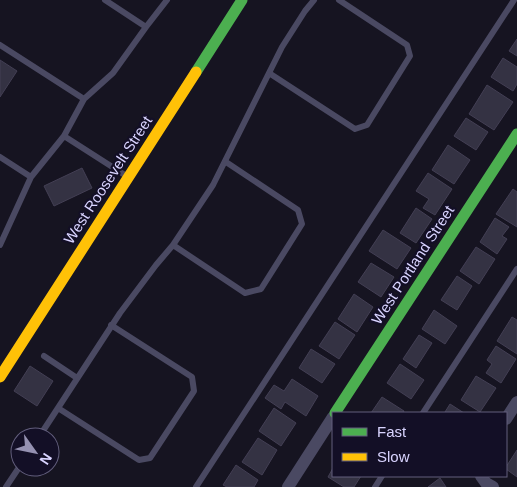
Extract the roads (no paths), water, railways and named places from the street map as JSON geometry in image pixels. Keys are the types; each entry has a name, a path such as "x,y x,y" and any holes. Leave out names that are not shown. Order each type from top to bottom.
{"street":[{"name":"West Roosevelt Street","path":"0,377 242,0"},
{"name":"West Portland Street","path":"337,412 517,134"},
{"path":"507,417 517,402"},
{"path":"288,487 332,419"},
{"path":"482,477 486,483 494,487"}],"lane":[{"path":"105,0 146,27"},
{"path":"0,245 32,177 64,136 84,99 113,73 167,0"},
{"path":"46,427 111,325 173,245 214,185 282,47 314,0"},
{"path":"269,73 355,129 367,125 410,56 407,45 339,0"},
{"path":"196,487 514,0"},
{"path":"0,45 84,99"},
{"path":"64,136 128,178"},
{"path":"0,157 32,177"},
{"path":"173,245 245,293 261,289 302,224 298,210 226,162"},
{"path":"424,412 517,269"},
{"path":"58,408 140,460 150,458 194,391 192,376 111,325"},
{"path":"44,356 77,378"}]}
